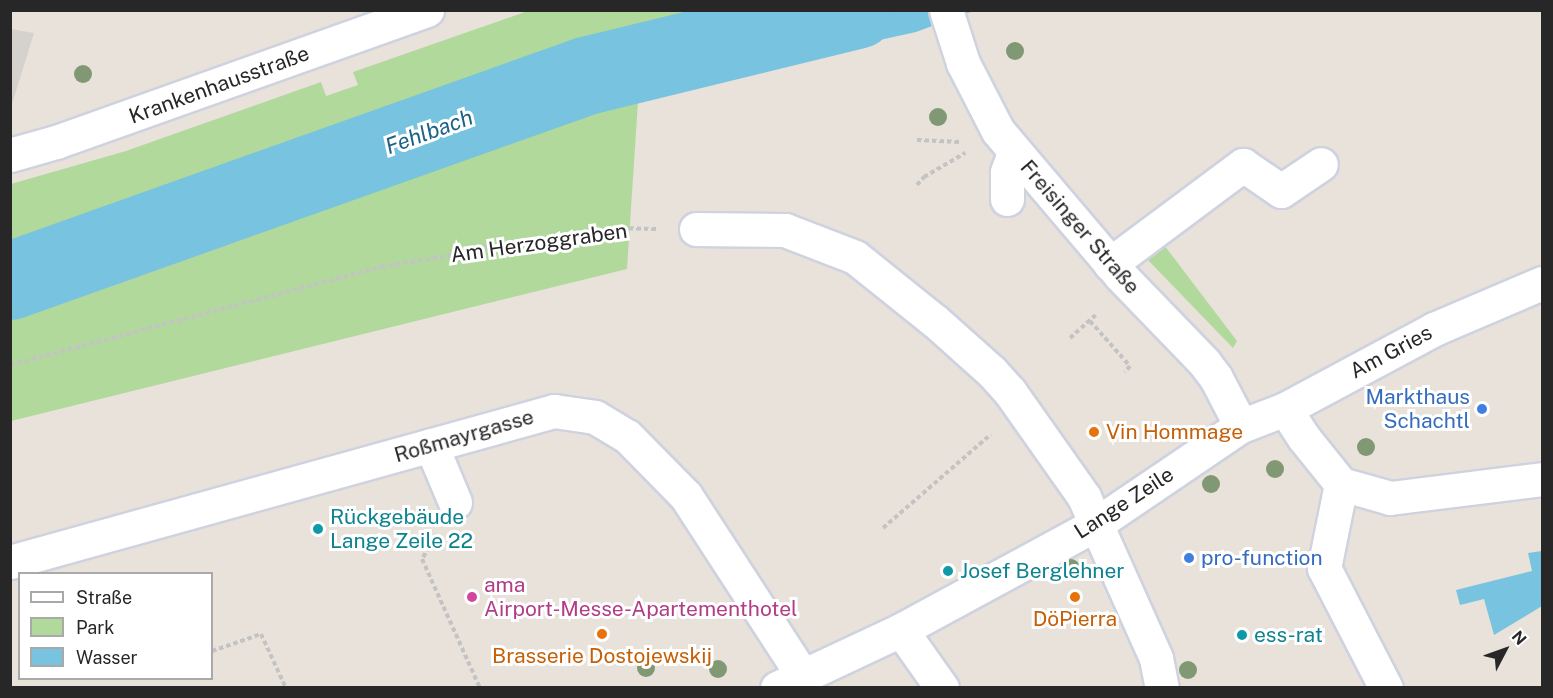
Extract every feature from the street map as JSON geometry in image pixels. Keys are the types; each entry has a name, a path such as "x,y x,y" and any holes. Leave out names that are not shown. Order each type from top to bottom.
{"street":[{"name":"Krankenhausstraße","path":"14,151 56,142 427,10"},
{"name":"Freisinger Straße","path":"946,10 963,63 998,142 1204,362 1216,378 1241,426"},
{"path":"998,142 1007,172 1007,199"},
{"path":"1110,264 1243,165 1281,191 1321,164"},
{"path":"696,229 785,230 855,256 936,321 992,372 1022,408 1084,496 1156,658 1162,687"},
{"name":"Am Gries","path":"1241,426 1285,409 1434,329 1542,283"},
{"path":"1285,409 1304,438 1341,484 1390,498 1542,479"},
{"name":"Roßmayrgasse","path":"10,562 554,411 595,417 627,436 686,496 790,682"},
{"name":"Lange Zeile","path":"790,682 901,630 1096,525 1241,426"},
{"path":"431,445 455,502"},
{"path":"1341,484 1324,568 1386,687"},
{"path":"901,630 942,687"}],"path":[{"path":"917,140 998,142"},
{"path":"917,185 924,177 998,142"},
{"name":"Am Herzoggraben","path":"10,365 381,267 614,228 696,229"},
{"path":"1070,338 1097,314"},
{"path":"1090,321 1130,366 1125,372"},
{"path":"883,528 1022,408"},
{"path":"455,502 422,560 480,687"},
{"path":"213,651 261,634 286,687"}],"green space":[{"path":"528,11 751,11 642,41 627,269 11,421 11,184 126,151 321,82 326,96 358,85 353,72"},
{"path":"1164,245 1237,341 1233,348 1147,259"}],"shaded area":[{"path":"10,29 34,33 11,107"}],"water":[{"path":"775,11 973,11 916,32 875,41 647,78 645,45"},
{"path":"1542,551 1542,606 1494,635 1484,599 1460,605 1456,590 1532,571 1528,553"}],"waterway":[{"name":"Fehlbach","path":"10,281 586,76 857,10"}],"place":[{"name":"Markthaus Schachtl","path":"1482,409"},
{"name":"Vin Hommage","path":"1094,432"},
{"name":"Rückgebäude Lange Zeile 22","path":"318,529"},
{"name":"pro-function","path":"1189,558"},
{"name":"Josef Berglehner","path":"948,571"},
{"name":"ama Airport-Messe-Apartementhotel","path":"472,597"},
{"name":"DöPierra","path":"1075,597"},
{"name":"Brasserie Dostojewskij","path":"602,634"},
{"name":"ess-rat","path":"1242,635"}]}
